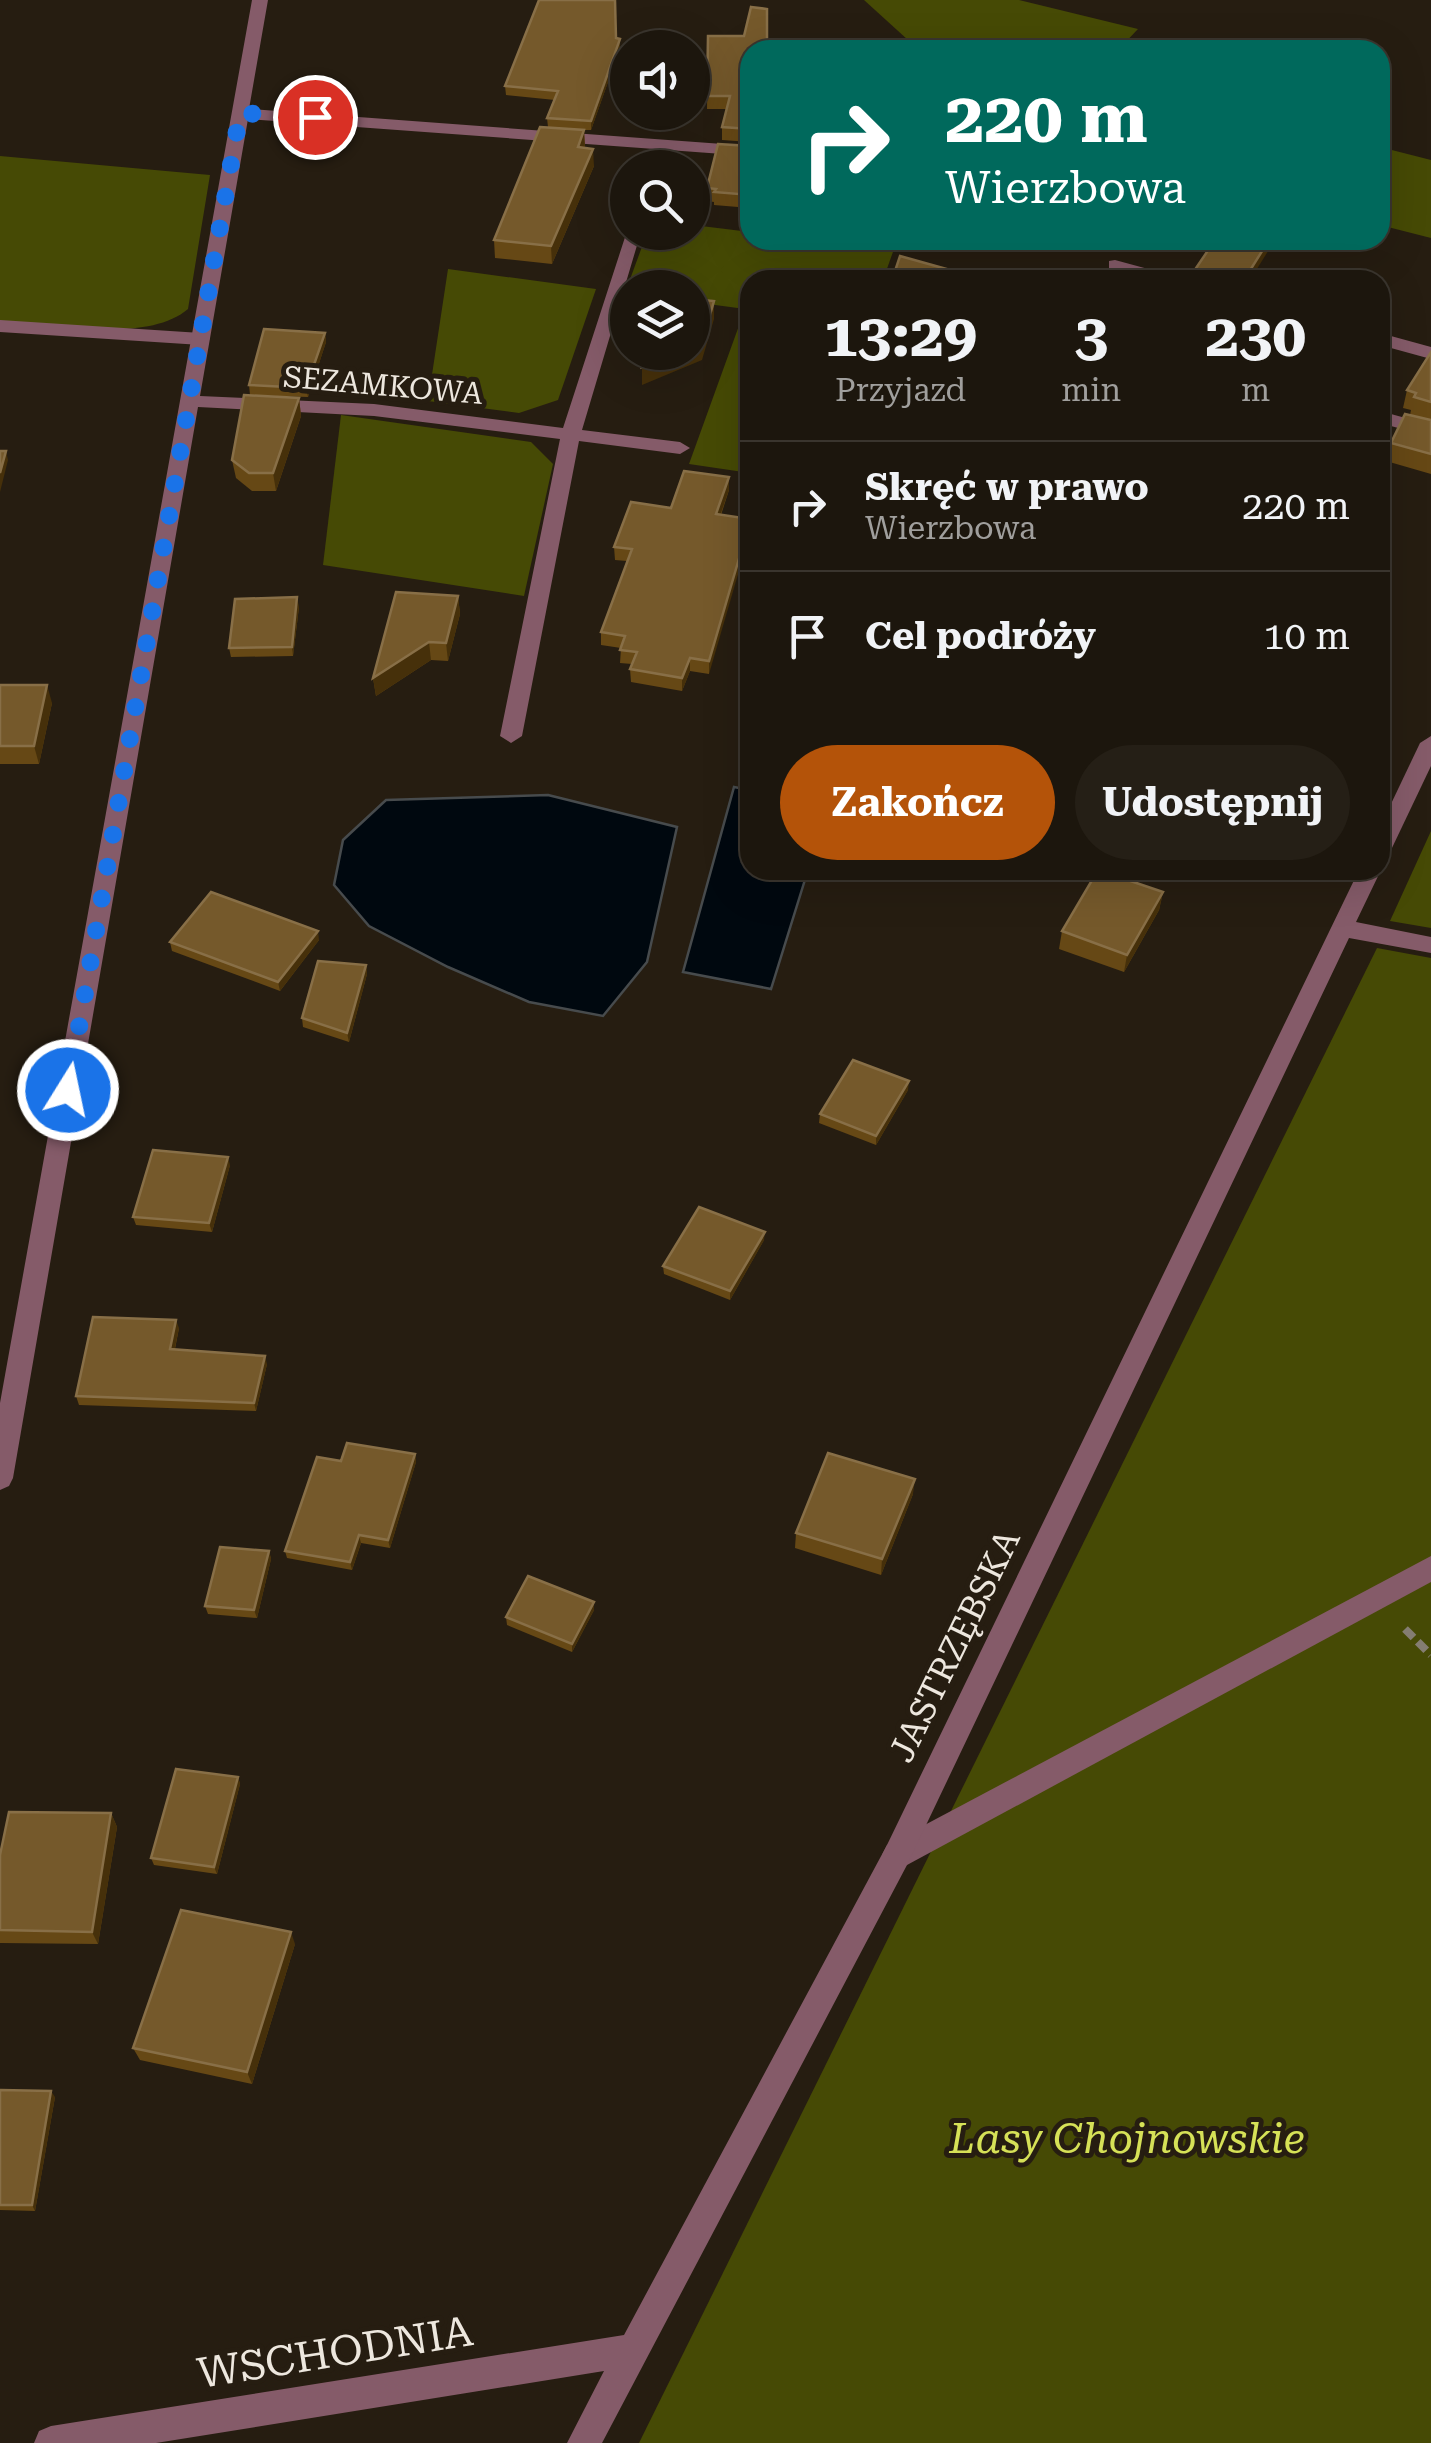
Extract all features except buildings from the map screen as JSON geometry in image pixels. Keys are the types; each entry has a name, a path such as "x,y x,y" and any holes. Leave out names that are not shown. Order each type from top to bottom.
{"street":[{"path":"0,1478 260,0"},
{"path":"240,113 352,118 740,150"},
{"path":"657,150 659,144"},
{"path":"511,736 572,434 627,250"},
{"path":"1114,265 1132,270"},
{"path":"0,326 200,339"},
{"path":"1390,341 1431,353"},
{"name":"SEZAMKOWA","path":"189,401 374,410 680,448"},
{"path":"1390,420 1431,431"},
{"path":"1390,829 1431,743"},
{"name":"JASTRZĘBSKA","path":"584,2443 897,1854 1365,880"},
{"path":"1342,928 1431,944"},
{"path":"897,1854 1431,1568"},
{"name":"WSCHODNIA","path":"51,2443 633,2350"}],"green space":[{"path":"864,0 1019,0 1138,29 1128,40 908,40"},
{"path":"1390,150 1431,160 1431,238 1390,228"},
{"path":"0,156 210,175 188,309 170,320 124,329 0,321"},
{"path":"710,227 740,231 740,250 894,250 887,270 740,270 740,308 710,304 710,270 633,270 641,250 710,250"},
{"path":"448,269 596,289 558,400 519,413 428,401"},
{"path":"740,323 740,472 689,464"},
{"path":"341,415 531,442 553,464 524,596 323,565"},
{"path":"1431,831 1431,928 1390,921"},
{"name":"Lasy Chojnowskie","path":"1377,948 1431,958 1431,2443 639,2443"}],"shaded area":[{"path":"734,787 740,788 740,880 805,880 771,989 683,972"},
{"path":"548,795 677,827 647,962 603,1016 529,1002 448,967 369,926 334,885 343,840 386,800"}],"route":[{"path":"68,1090 240,113 315,117"}]}
